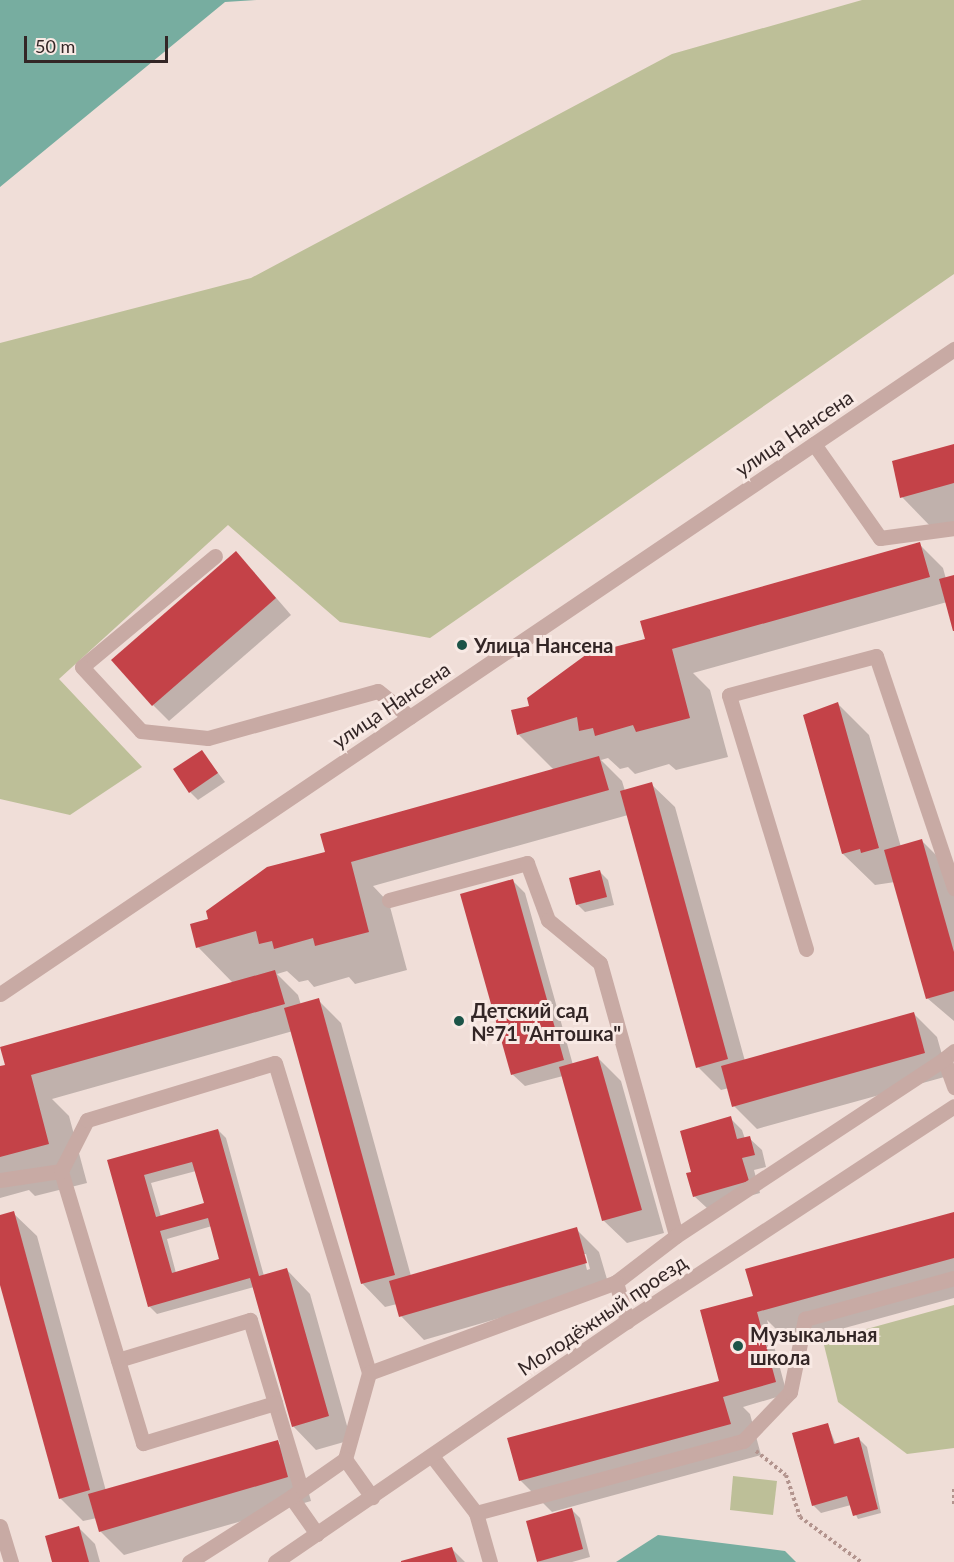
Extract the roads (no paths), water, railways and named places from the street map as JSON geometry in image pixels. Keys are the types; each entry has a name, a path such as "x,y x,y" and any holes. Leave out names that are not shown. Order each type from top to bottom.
{"street":[{"name":"улица Нансена","path":"0,994 954,349"},
{"path":"814,444 880,538 954,528"},
{"path":"215,556 82,667 141,731 208,738 378,691 410,717"},
{"path":"806,949 729,695 876,656 954,888"},
{"path":"389,900 526,863 548,920 600,963 676,1236"},
{"path":"369,1373 616,1282 676,1236 949,1055 954,1087"},
{"path":"189,1562 345,1459 369,1373 275,1063 87,1120 61,1171 143,1443 275,1403"},
{"name":"Молодёжный проезд","path":"275,1562 627,1321 954,1106"},
{"path":"0,1180 61,1171"},
{"path":"476,1513 743,1441 790,1392 805,1319 954,1278"},
{"path":"616,1282 627,1321"},
{"path":"118,1360 250,1320 275,1403 296,1493 317,1534"},
{"path":"432,1456 476,1513 490,1562"},
{"path":"345,1459 372,1497"},
{"path":"0,1526 11,1562"}],"water":[{"path":"0,0 256,0 225,2 0,187"},
{"path":"658,1535 785,1551 796,1562 616,1562"}],"place":[{"name":"Улица Нансена","path":"462,645"},
{"name":"Детский сад №71 \"Антошка\"","path":"459,1021"},
{"name":"Музыкальная школа","path":"738,1346"}]}
